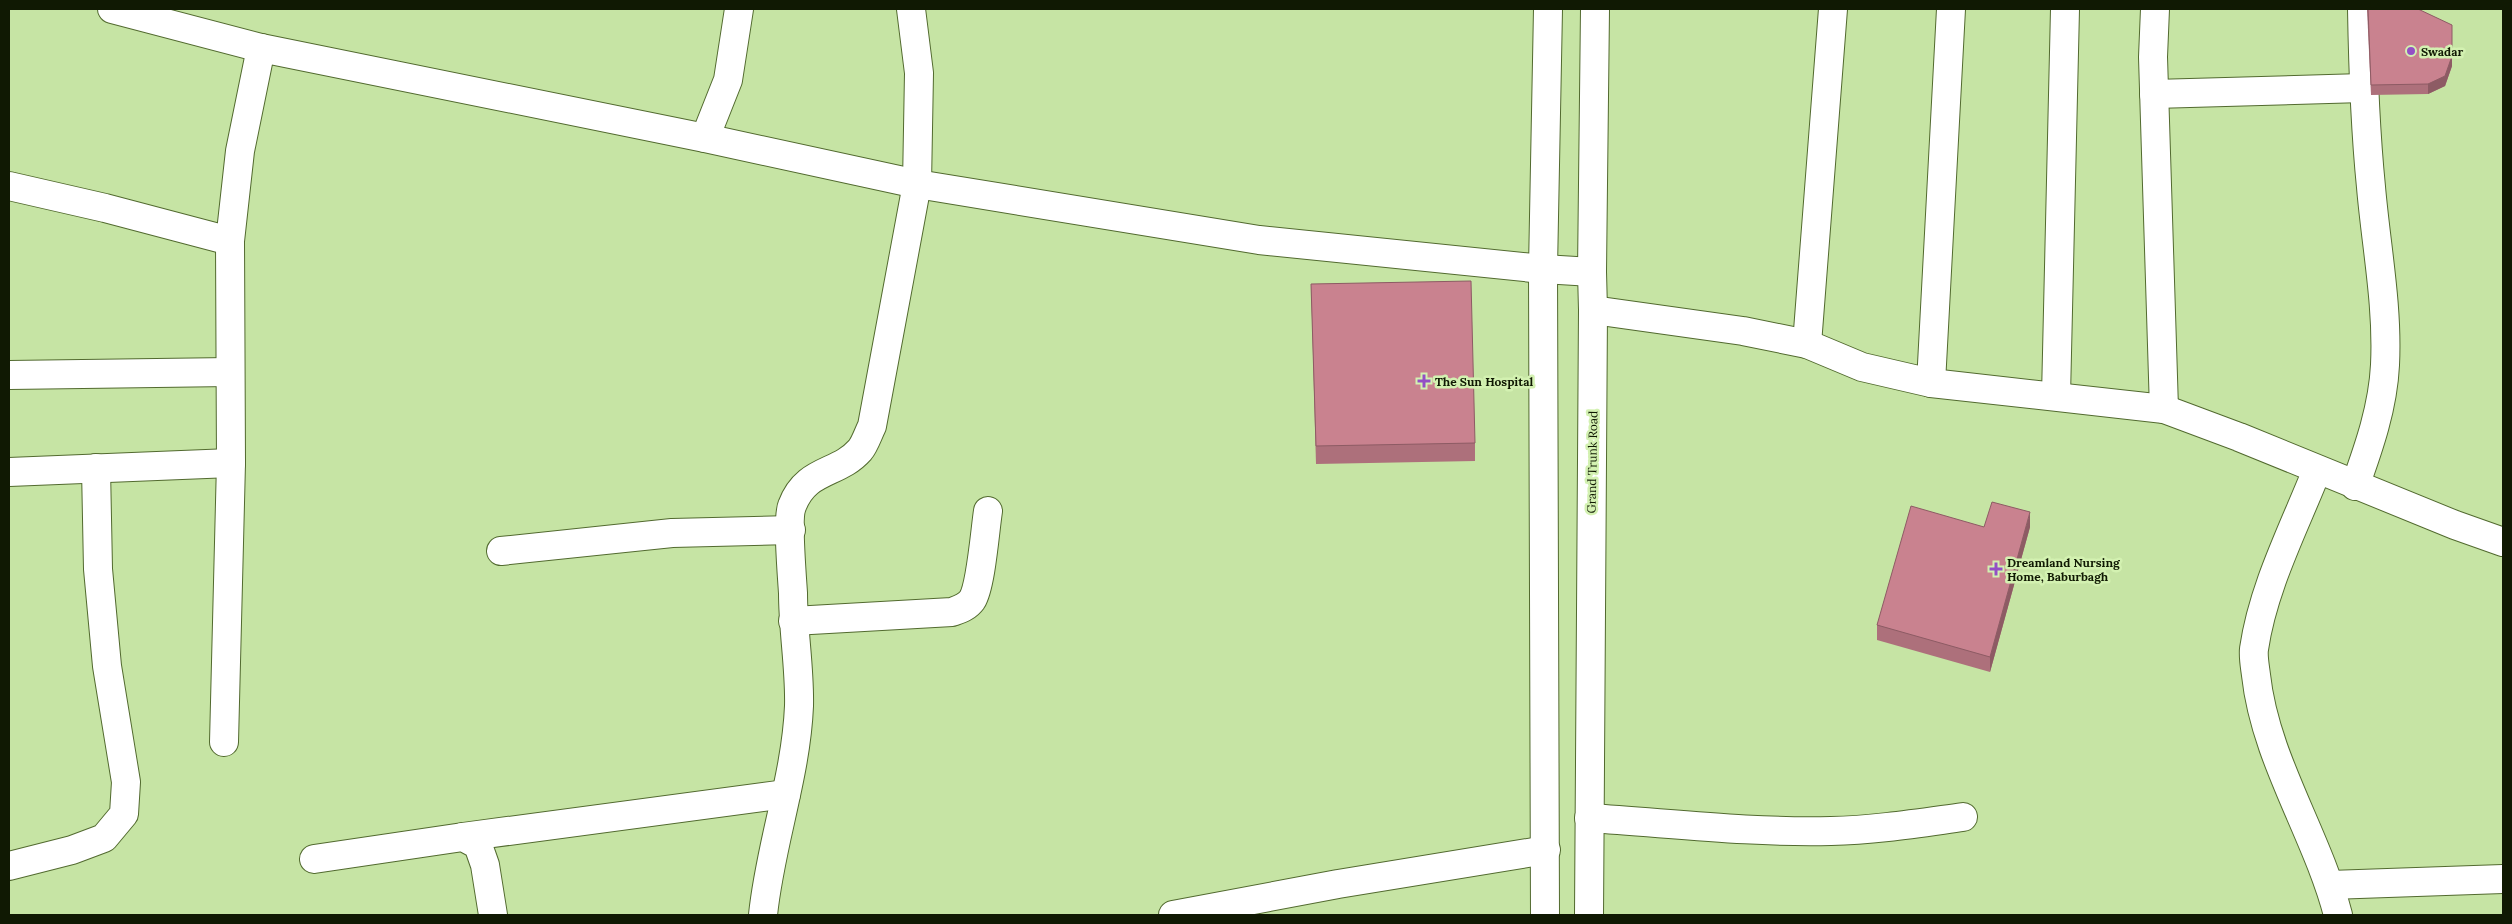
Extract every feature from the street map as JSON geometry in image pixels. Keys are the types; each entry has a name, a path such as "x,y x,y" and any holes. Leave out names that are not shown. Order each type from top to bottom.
{"street":[{"path":"112,9 261,48 705,138 917,184 1259,240 1544,270 1592,272"},
{"path":"705,138 728,80 739,9"},
{"path":"763,915 774,841 786,794 799,706 793,621 791,508 800,490 815,475 842,464 860,450 872,426 917,184 919,73 911,9"},
{"path":"1545,915 1544,270 1548,9"},
{"name":"Grand Trunk Road","path":"1589,915 1595,9"},
{"path":"1807,344 1833,9"},
{"path":"1931,383 1951,9"},
{"path":"2056,396 2065,9"},
{"path":"2155,9 2154,94 2164,409"},
{"path":"2355,486 2374,435 2385,365 2384,298 2371,188 2363,88 2362,9"},
{"path":"224,742 230,463 230,241 240,151 261,48"},
{"path":"2154,94 2363,88"},
{"path":"9,186 105,208 230,241"},
{"path":"1593,310 1743,331 1807,344 1862,367 1931,383 2164,409 2239,437 2355,486 2503,542"},
{"path":"9,375 230,372"},
{"path":"9,472 230,463"},
{"path":"9,866 72,850 104,838 124,814 126,782 107,666 98,569 96,468"},
{"path":"2317,470 2263,605 2254,651 2262,708 2276,750 2330,885 2338,915"},
{"path":"793,621 952,612 964,608 973,600 977,586 988,511"},
{"path":"501,551 672,534 791,530"},
{"path":"314,859 786,794"},
{"path":"1589,818 1777,830 1832,831 1889,827 1963,817"},
{"path":"463,837 478,845 485,865 493,915"},
{"path":"1173,915 1338,884 1546,850"},
{"path":"2330,885 2503,878"}],"building":[{"name":"Swadar","path":"2368,9 2418,9 2452,25 2452,56 2445,76 2428,84 2371,85"},
{"path":"1471,281 1475,443 1316,446 1311,284"},
{"path":"1992,502 2030,512 1990,657 1877,625 1911,506 1984,527"}],"place":[{"name":"Swadar","path":"2411,51"},
{"name":"The Sun Hospital","path":"1424,381"},
{"name":"Dreamland Nursing Home, Baburbagh","path":"1996,569"}]}
